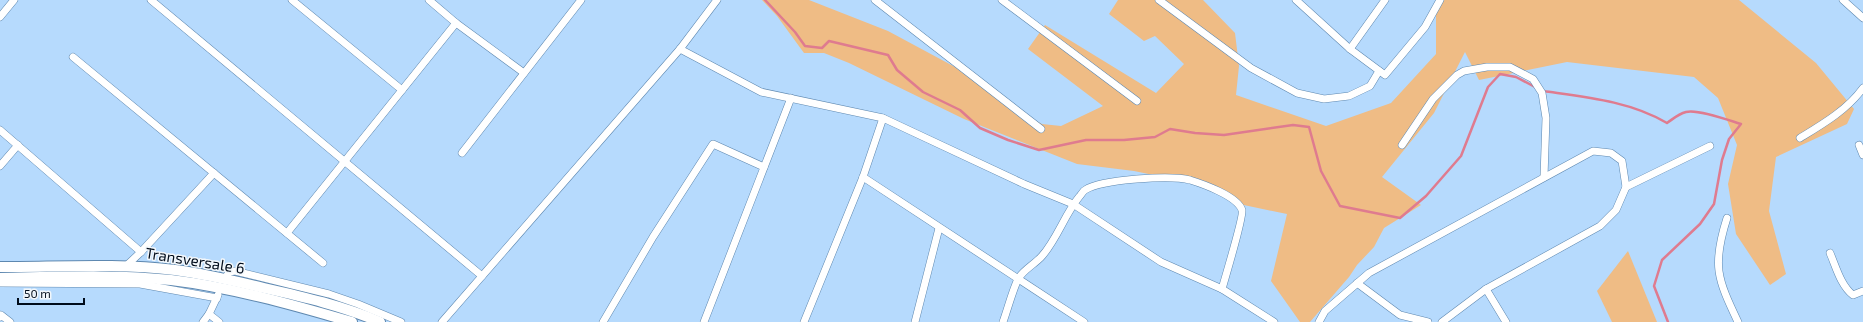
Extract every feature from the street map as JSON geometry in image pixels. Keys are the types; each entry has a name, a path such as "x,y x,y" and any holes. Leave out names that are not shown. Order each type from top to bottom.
{"main road":[{"name":"Transversale 6","path":"0,267 125,267 175,270 328,298 380,322"},
{"name":"Transversale 6","path":"0,278 122,276 172,280 219,294 305,309 352,322"}],"street":[{"path":"0,17 14,0"},
{"path":"152,0 482,276"},
{"path":"292,0 402,90"},
{"path":"430,0 456,23 524,73"},
{"path":"462,153 580,0"},
{"path":"442,322 680,49 717,0"},
{"path":"875,0 1041,129"},
{"path":"1002,0 1137,101"},
{"path":"1296,0 1350,49 1385,74 1424,27 1440,0"},
{"path":"1350,49 1385,0"},
{"path":"1843,0 1863,18"},
{"path":"1161,1 1251,68 1297,93 1324,99 1349,96 1370,86 1379,71"},
{"path":"287,233 456,23"},
{"path":"680,49 761,92 883,118 1024,184 1073,204 1161,262 1222,289 1274,322"},
{"path":"73,57 323,263"},
{"path":"1402,145 1433,99 1457,75 1464,70 1510,67 1533,79 1542,93 1546,118 1544,177"},
{"path":"1800,138 1829,120 1858,95 1863,88"},
{"path":"704,322 790,98"},
{"path":"804,322 862,177 883,118"},
{"path":"0,130 141,252"},
{"path":"603,322 653,237 713,144 764,168"},
{"path":"0,166 18,145"},
{"path":"1860,145 1863,155"},
{"path":"1626,187 1710,146"},
{"path":"1319,322 1325,311 1369,272 1544,177 1593,151 1611,153 1622,161 1626,187 1616,210 1600,226 1486,290 1442,322"},
{"path":"125,267 141,252 214,172"},
{"path":"862,177 939,228 1019,278 1084,322"},
{"path":"1003,322 1019,278 1043,255 1073,204 1085,190 1115,181 1152,178 1190,180 1231,198 1238,204 1242,211 1242,220 1237,232 1222,289"},
{"path":"1727,218 1720,240 1717,264 1723,291 1738,322"},
{"path":"915,322 939,228"},
{"path":"1830,254 1849,292 1853,295 1863,291"},
{"path":"0,283 140,284 219,294 209,314 203,322"},
{"path":"1357,283 1400,315 1428,322"},
{"path":"1486,290 1506,322"},
{"path":"328,298 358,304 401,322"},
{"path":"209,314 219,322"},
{"path":"0,317 2,315 10,322"}],"shaded area":[{"path":"762,0 809,0 888,31 955,67 1003,103 1042,124 1061,126 1103,106 1028,49 1045,25 1156,93 1184,64 1155,36 1144,41 1109,14 1118,0 1203,0 1235,33 1239,66 1236,95 1326,126 1391,103 1436,54 1436,0 1739,0 1816,63 1854,109 1847,124 1776,157 1769,211 1786,274 1770,285 1736,234 1728,184 1737,145 1718,98 1694,77 1567,62 1479,80 1465,52 1434,113 1382,177 1421,205 1384,228 1374,247 1357,265 1349,277 1310,322 1300,322 1271,281 1287,214 1239,204 1192,183 1134,171 1077,164 964,119 849,63 824,53 804,53 777,16"},
{"path":"1628,251 1657,322 1612,322 1597,291"}],"waterway":[{"path":"765,0 795,32 805,46 822,48 829,41 888,55 897,70 923,92 960,110 980,128 1008,140 1039,150 1086,140 1124,140 1155,137 1170,129 1195,133 1224,135 1293,125 1309,127 1321,171 1340,206 1400,218 1426,196 1461,156 1488,87 1500,74 1516,77 1535,87"},
{"path":"1543,91 1591,98 1623,105 1667,123 1680,114 1691,111 1713,115 1741,124 1729,139 1722,160 1714,204 1700,224 1662,260 1654,286 1668,322"}]}
